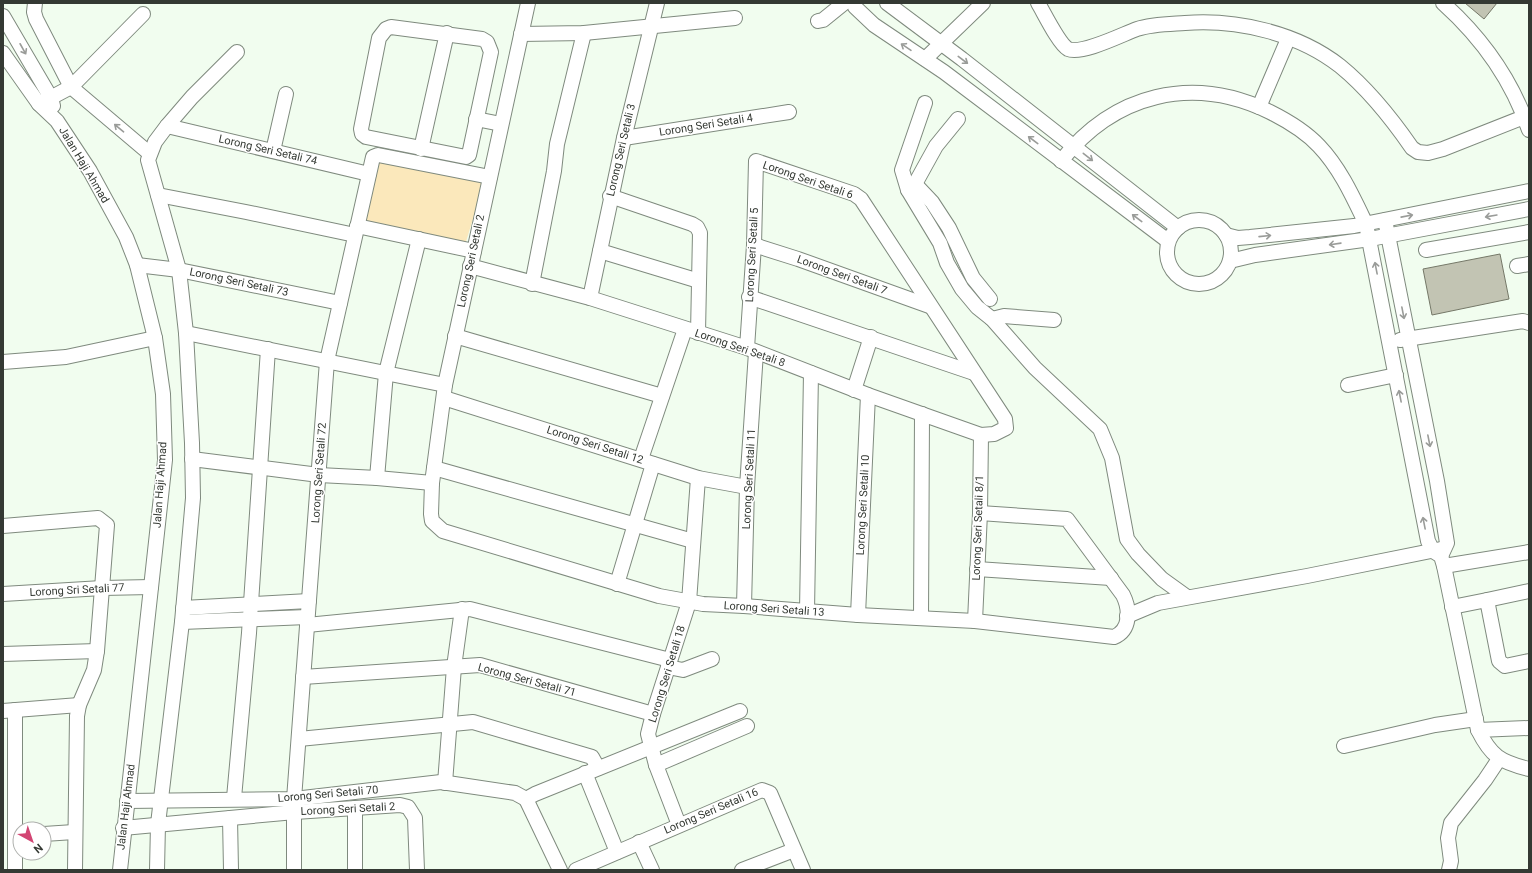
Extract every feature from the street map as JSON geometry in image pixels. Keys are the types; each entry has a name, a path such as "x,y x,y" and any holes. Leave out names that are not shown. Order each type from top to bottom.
{"street":[{"path":"35,3 34,12 36,19 71,87 149,153"},
{"name":"Lorong Seri Setali 2","path":"432,521 432,483 445,392 455,336 528,3"},
{"name":"Lorong Seri Setali 3","path":"590,298 610,196 657,3"},
{"path":"818,21 823,20 844,3"},
{"path":"854,3 855,7 874,25 925,59 1168,241"},
{"path":"887,3 940,42 1178,228"},
{"path":"925,59 940,42 983,3"},
{"path":"1038,3 1060,40 1068,48 1075,50 1085,49 1139,28 1210,21 1255,27 1288,38 1319,53 1348,73 1379,107 1412,148 1418,152 1428,153 1528,120 1512,88 1491,56 1468,27 1443,3"},
{"path":"45,101 71,87 143,14"},
{"name":"Jalan Haji Ahmad","path":"3,16 45,101 90,171 126,237 137,265 155,338 163,394 165,460 123,828 120,870"},
{"path":"521,34 584,33 736,18"},
{"path":"391,27 447,33 482,39 486,42 491,52 469,155 466,157 421,149 366,137 362,134 361,129 379,38 386,29 391,27"},
{"path":"421,149 447,33"},
{"path":"532,284 554,171 557,144 584,33"},
{"path":"1259,107 1288,38"},
{"path":"157,870 160,801 183,615 193,498 186,333 179,270 148,160 149,153 155,142 167,126 192,97 237,52"},
{"name":"Jalan Haji Ahmad","path":"3,53 45,101"},
{"path":"1061,161 1073,146 1092,128 1123,108 1160,95 1190,93 1224,95 1259,107 1299,128 1328,155 1346,184 1366,224 1370,238 1428,541 1441,555"},
{"path":"272,151 286,94"},
{"path":"925,103 902,170 940,243 947,263 962,289 977,307 992,319 1035,368 1100,429 1112,458 1128,539 1138,554 1162,579 1187,597"},
{"name":"Lorong Seri Setali 4","path":"624,138 789,112"},
{"path":"476,119 502,124"},
{"path":"911,187 936,146 958,119"},
{"name":"Lorong Seri Setali 74","path":"167,126 369,174"},
{"name":"Lorong Seri Setali 72","path":"294,870 294,805 327,361 373,157 378,155 490,177"},
{"name":"Lorong Seri Setali 6","path":"756,161 854,194 861,199 929,306"},
{"name":"Lorong Seri Setali 5","path":"751,350 749,298 754,245 756,161"},
{"path":"911,187 932,202 949,228 972,278 990,299"},
{"path":"1226,236 1238,238 1250,237 1366,224 1529,191"},
{"path":"158,196 274,218 420,239 474,251"},
{"path":"610,196 692,224 697,227 700,233 699,281 691,331 662,396 647,461 635,525 617,584"},
{"path":"1230,261 1388,235 1529,209"},
{"path":"1198,220 1214,225 1226,236 1231,252 1230,261 1225,271 1218,278 1209,283 1199,285 1188,283 1179,278 1172,271 1166,252 1168,241 1178,228 1188,222 1198,220"},
{"path":"1385,220 1437,481 1441,555 1477,724 1486,745 1492,753 1499,759 1529,769"},
{"path":"1426,250 1529,232"},
{"path":"377,478 386,373 420,239"},
{"name":"Lorong Seri Setali 7","path":"754,245 798,259 929,306"},
{"path":"600,251 699,281"},
{"name":"Lorong Seri Setali 73","path":"137,265 179,270 340,303"},
{"name":"Lorong Seri Setali 8","path":"470,266 532,284 590,298 751,350 854,390 981,435"},
{"path":"749,298 871,337 974,373"},
{"path":"929,306 1005,419 1006,428 994,434 981,435"},
{"path":"992,319 1004,316 1054,320"},
{"path":"1390,341 1523,321 1529,323"},
{"name":"Lorong Seri Setali 12","path":"186,333 386,373 698,478 747,487"},
{"path":"455,336 662,396"},
{"path":"854,390 871,337"},
{"path":"3,362 27,362 66,357 155,338"},
{"path":"234,798 249,619 268,349"},
{"name":"Lorong Seri Setali 11","path":"744,606 751,350"},
{"path":"807,611 811,373"},
{"path":"1348,385 1396,375"},
{"name":"Lorong Seri Setali 10","path":"858,615 868,395"},
{"path":"921,618 922,414"},
{"name":"Lorong Seri Setali 8/1","path":"975,621 980,513 981,435"},
{"path":"192,459 319,475 432,483"},
{"path":"434,468 694,541"},
{"name":"Lorong Seri Setali 18","path":"679,825 656,766 650,747 648,734 669,663 690,602 698,478"},
{"path":"980,513 1067,519 1127,602 1128,608 1126,622"},
{"path":"3,526 98,518 103,520 107,525 97,651 94,670 79,705 77,716 74,832 75,870"},
{"name":"Lorong Seri Setali 13","path":"432,521 443,531 658,596 690,602 858,615 975,621 1114,637 1126,622 1158,603 1187,597 1441,555 1529,552"},
{"path":"977,569 1111,578"},
{"name":"Lorong Sri Setali 77","path":"3,594 102,588 151,587"},
{"path":"1452,607 1529,591"},
{"path":"1487,600 1499,661 1505,666 1529,661"},
{"path":"183,615 250,604 308,601"},
{"path":"445,783 454,667 462,609"},
{"path":"183,615 307,621 470,609 669,663 683,670 712,659"},
{"path":"3,654 97,651"},
{"name":"Lorong Seri Setali 71","path":"303,677 480,665 653,714"},
{"path":"12,837 9,710 79,705"},
{"path":"560,870 526,799 585,773 740,710"},
{"path":"299,739 473,722 592,757 598,768"},
{"path":"1344,746 1435,724 1477,724 1529,728"},
{"path":"656,766 747,726"},
{"path":"1449,870 1451,861 1448,838 1451,823 1485,780 1499,759"},
{"path":"585,773 617,852"},
{"name":"Lorong Seri Setali 70","path":"126,801 234,798 294,805 445,783 514,793 526,799"},
{"name":"Lorong Seri Setali 16","path":"576,870 762,790 770,794 803,870"},
{"path":"123,828 230,818 294,805"},
{"name":"Lorong Seri Setali 2","path":"294,805 355,808 400,805 408,807 415,818 417,870"},
{"path":"355,808 355,870"},
{"path":"230,818 230,870"},
{"path":"52,833 74,832"},
{"path":"639,842 652,870"},
{"path":"742,870 794,850"}],"shaded area":[{"path":"378,158 486,176 465,245 365,222"}],"building":[{"path":"1465,3 1497,3 1484,19"},
{"path":"1500,254 1509,299 1432,315 1423,269"}]}
